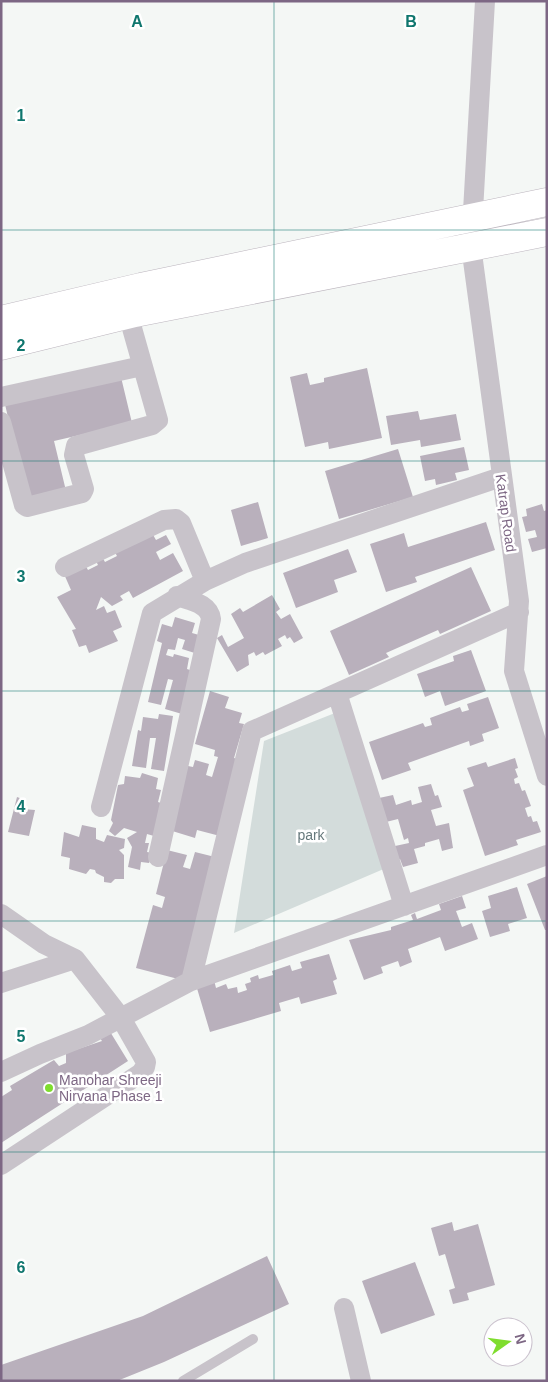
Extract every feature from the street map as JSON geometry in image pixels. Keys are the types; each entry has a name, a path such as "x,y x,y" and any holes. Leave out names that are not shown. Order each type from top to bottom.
{"street":[{"name":"Katrap Road","path":"485,1 471,246 519,612 514,671 547,776"},
{"path":"1,346 131,306 472,218 547,202"},
{"path":"1,320 131,306 547,232"},
{"path":"1,422 24,505 27,507 79,495 84,488 74,455 76,446 157,423 158,420 142,366 131,306"},
{"path":"1,397 142,366"},
{"path":"101,807 152,613 177,596 245,563 501,476"},
{"path":"65,567 164,520 176,519 180,522 205,581"},
{"path":"158,857 211,619 210,614 203,606 177,596"},
{"path":"191,981 252,731 519,612"},
{"path":"338,693 404,906"},
{"path":"1,1072 88,1035 191,981 547,856"},
{"path":"1,914 44,944 75,959 121,1018 146,1062 146,1067 141,1073 1,1165"},
{"path":"1,983 75,959"},
{"path":"344,1308 360,1381"}],"lane":[{"path":"183,1381 253,1339"}],"green space":[{"name":"park","path":"335,713 386,868 234,933 264,741"}],"building":[{"path":"367,368 382,438 329,449 328,442 305,447 290,377 307,373 310,385 324,382 324,378"},
{"path":"120,373 132,423 54,441 67,495 28,504 4,400"},
{"path":"418,411 420,420 456,414 461,440 421,447 420,440 391,445 386,416"},
{"path":"464,447 469,470 455,473 457,480 436,485 435,479 425,481 420,456"},
{"path":"398,449 413,497 339,519 325,471"},
{"path":"258,502 268,538 241,546 231,510"},
{"path":"542,504 544,511 547,510 547,548 532,552 528,539 537,537 535,530 526,532 522,517 527,516 526,509"},
{"path":"486,522 495,550 415,577 417,582 386,592 370,544 404,533 408,547"},
{"path":"152,533 156,540 166,535 171,544 156,552 160,560 173,553 183,571 133,598 129,591 120,596 123,600 112,606 101,597 96,610 104,606 107,613 115,610 122,627 113,631 118,641 89,653 86,645 79,647 72,630 76,629 57,597 71,590 64,574 84,563 88,570 98,565 95,559 101,555 105,562 117,556 112,547"},
{"path":"348,549 357,572 334,580 338,592 296,608 283,573"},
{"path":"471,567 491,611 440,634 438,630 386,653 389,657 349,675 330,631"},
{"path":"272,595 280,609 276,612 281,619 290,614 303,638 294,643 290,637 287,639 285,635 278,639 282,646 265,655 263,652 256,656 254,652 248,655 249,665 237,672 217,638 222,635 228,647 244,638 231,614 240,608 243,612"},
{"path":"175,617 195,623 192,633 206,637 201,655 182,649 185,640 178,638 175,650 168,649 166,655 173,657 174,654 189,658 187,669 190,670 182,714 165,709 173,680 168,679 161,705 148,702 162,643 157,641 162,624 172,627"},
{"path":"471,650 486,691 445,706 440,691 425,697 417,674 454,661 453,656"},
{"path":"210,691 229,697 225,708 242,713 239,723 244,724 234,758 237,759 220,836 197,830 195,838 169,830 188,766 193,767 195,760 209,764 206,775 212,777 218,757 214,756 215,750 195,744"},
{"path":"488,697 499,728 482,734 484,741 470,746 469,741 408,763 411,770 382,780 369,742 423,723 425,727 432,725 430,718 460,707 462,712 469,710 467,704"},
{"path":"159,714 173,716 164,771 151,769 156,738 150,738 146,768 132,766 138,730 141,731 143,717 158,719"},
{"path":"515,758 518,768 515,769 518,777 514,779 515,784 519,783 522,791 525,790 531,806 525,808 528,817 531,816 533,822 537,821 541,832 516,840 518,845 485,856 463,790 474,786 467,768 486,762 488,767"},
{"path":"142,773 158,778 156,789 161,790 158,802 161,803 154,836 147,834 145,843 149,843 147,852 152,853 149,863 141,862 140,870 128,867 132,847 127,838 137,832 124,828 115,836 109,831 113,823 111,820 118,785 124,784 125,776 140,778"},
{"path":"431,784 435,796 438,795 442,807 431,810 436,826 449,823 453,848 442,851 439,839 425,843 425,846 414,849 418,863 403,867 400,859 396,860 395,846 409,843 408,838 404,840 398,819 386,822 379,798 393,795 396,805 411,800 412,805 422,802 418,787"},
{"path":"17,797 25,800 23,809 35,810 29,836 8,832"},
{"path":"82,825 96,828 96,839 104,842 107,835 125,839 124,848 119,850 124,855 124,879 115,879 111,883 104,882 104,877 96,873 95,870 90,869 86,874 69,869 70,858 61,856 64,832 79,837"},
{"path":"167,850 187,855 183,867 190,869 195,852 215,857 182,980 136,968 153,905 162,908 165,897 156,894"},
{"path":"547,876 547,930 545,930 527,884"},
{"path":"517,887 527,918 508,924 510,931 490,937 482,911 491,908 488,896"},
{"path":"462,896 466,908 456,911 462,927 472,923 478,939 445,951 440,937 408,949 412,962 400,967 398,961 381,967 383,973 364,980 349,940 391,930 391,927 413,920 411,915 415,913 417,919 441,910 439,904"},
{"path":"329,954 337,979 333,981 337,994 301,1004 299,997 279,1003 281,1011 210,1032 196,985 214,980 216,988 226,984 228,989 237,987 238,993 247,990 245,984 251,982 250,978 258,975 259,979 273,975 272,971 290,965 292,971 302,968 300,962"},
{"name":"Manohar Shreeji Nirvana Phase 1","path":"109,1030 128,1061 1,1143 1,1097 12,1090 10,1086 54,1060 59,1066 66,1063 66,1053 102,1041 98,1035"},
{"path":"452,1222 454,1231 478,1224 495,1285 467,1293 469,1300 453,1304 449,1290 455,1288 445,1254 439,1256 431,1228"},
{"path":"267,1256 289,1304 164,1362 117,1381 1,1381 1,1365 143,1316"},
{"path":"415,1262 435,1315 381,1334 362,1281"}],"place":[{"name":"Manohar Shreeji Nirvana Phase 1","path":"49,1088"}]}
